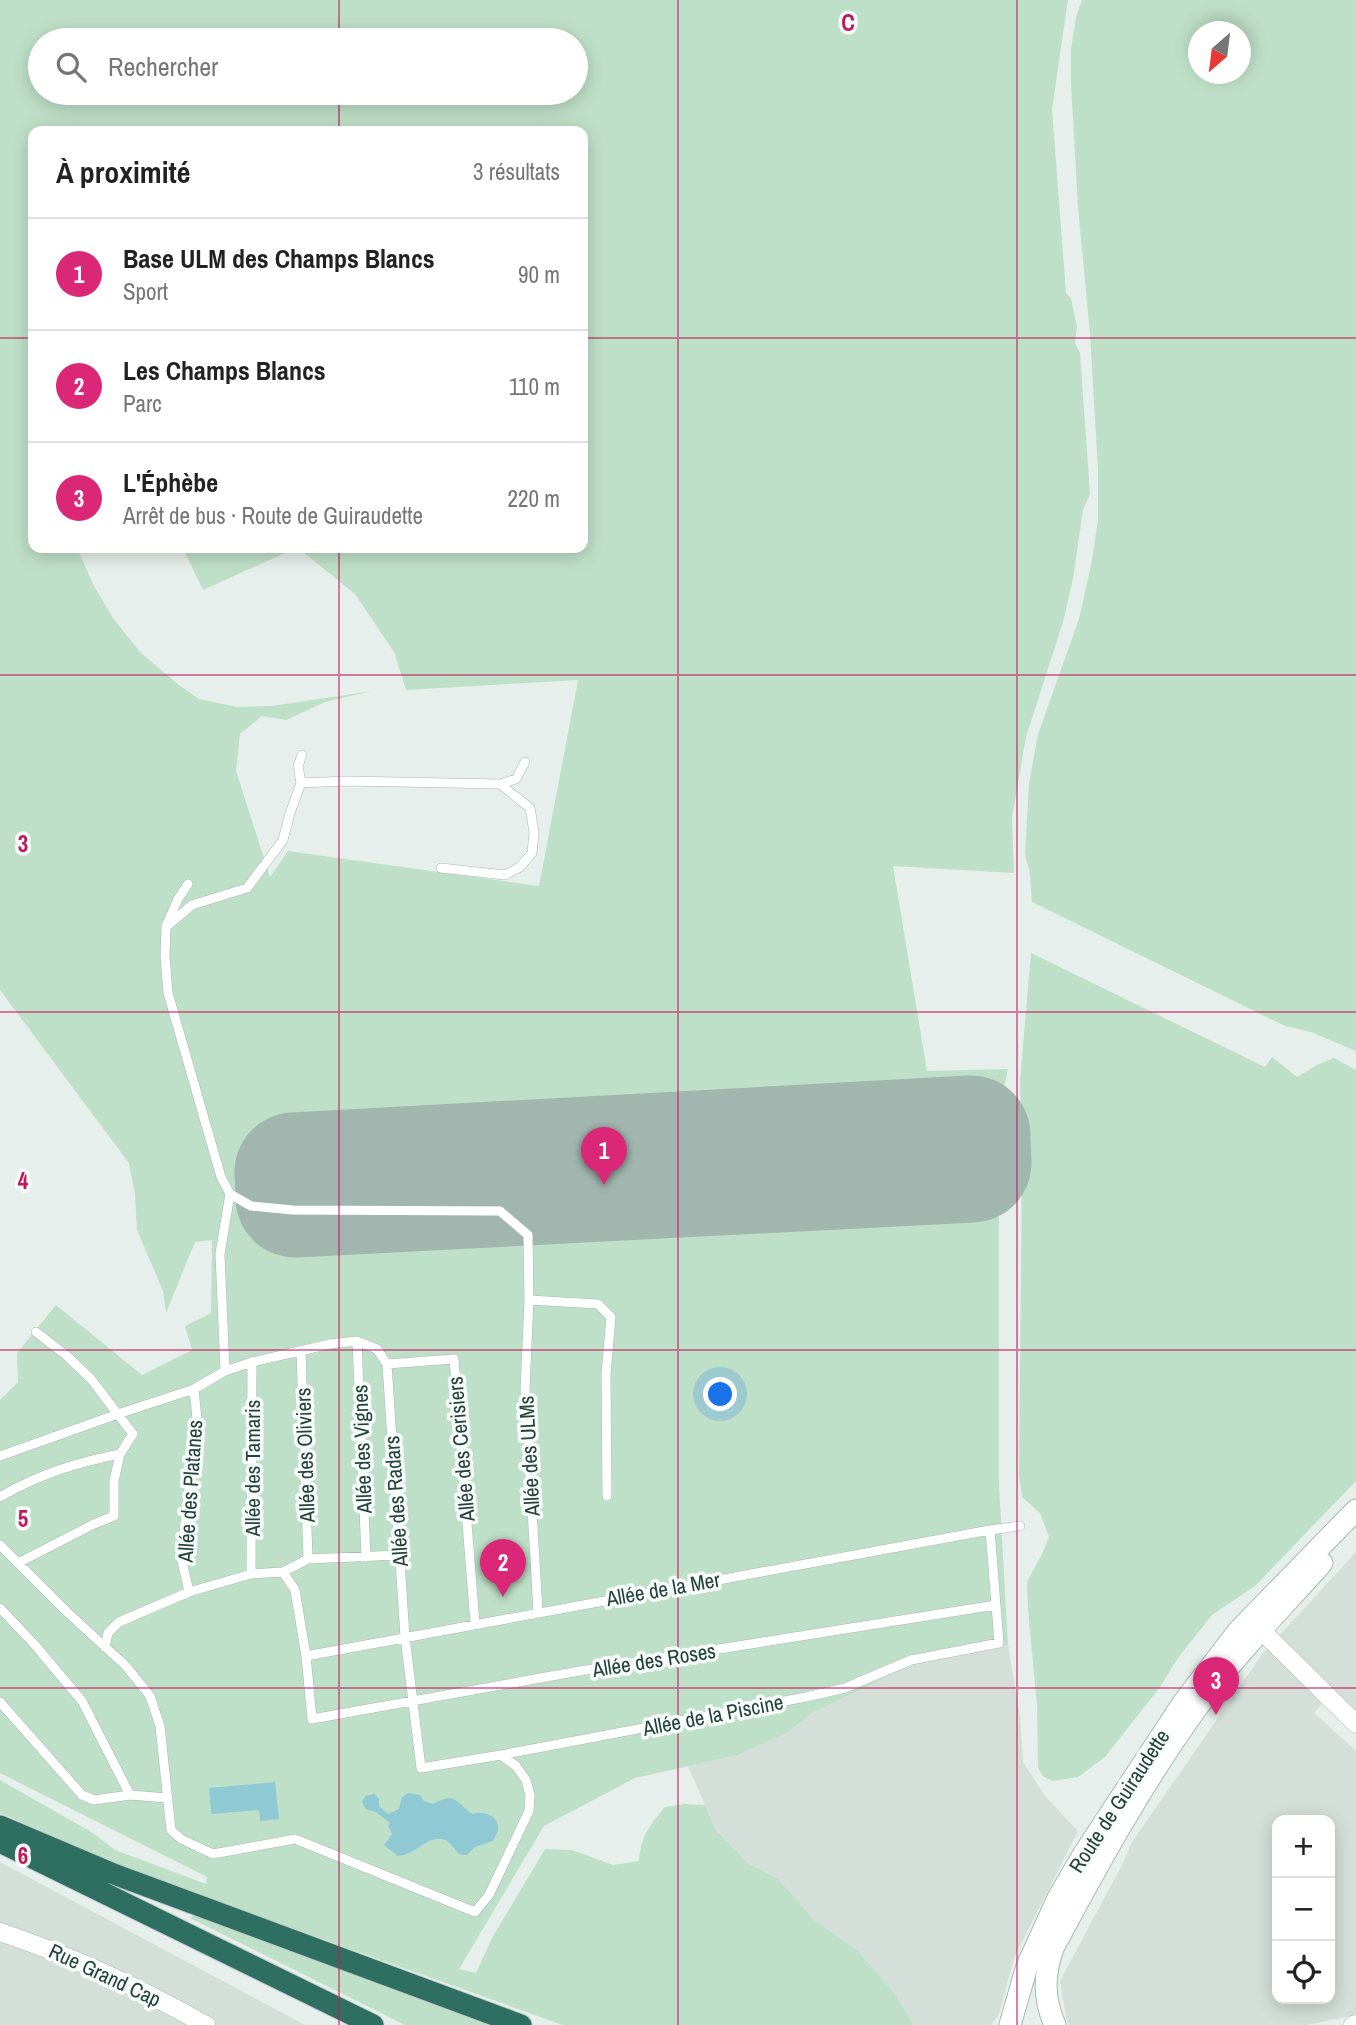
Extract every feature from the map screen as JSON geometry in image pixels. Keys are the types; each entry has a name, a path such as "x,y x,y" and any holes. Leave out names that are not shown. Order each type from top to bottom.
{"highway":[{"path":"0,1826 111,1873 522,2025"},
{"path":"0,1842 373,2025"},
{"path":"111,1896 343,2025"}],"street":[{"name":"Route de Guiraudette","path":"1261,1630 1259,1621 1356,1511"},
{"name":"Route de Guiraudette","path":"1010,2025 1027,1966 1058,1898 1169,1724 1238,1630 1356,1511"},
{"name":"Route de Guiraudette","path":"1055,2025 1046,1992 1046,1968 1053,1948 1118,1830 1217,1681 1356,1526"},
{"path":"1261,1630 1356,1724"},
{"name":"Rue Grand Cap","path":"0,1932 52,1949 101,1970 206,2025"}],"lane":[{"path":"166,926 192,905 247,888 283,841 301,783 298,766 302,755"},
{"path":"301,783 347,781 500,784 516,779 525,762"},
{"path":"441,868 505,875 520,867 532,853 534,832 530,808 500,784"},
{"path":"188,884 166,926 165,956 168,993 221,1177 230,1194 220,1254 225,1371"},
{"name":"Allée des ULMs","path":"230,1194 251,1206 293,1210 500,1211 528,1235 529,1300 525,1389 538,1612"},
{"path":"529,1300 598,1304 611,1317 606,1374 607,1496"},
{"path":"18,1563 94,1524 114,1517 114,1481 120,1454 132,1434 91,1379 36,1332"},
{"path":"0,1456 194,1389 225,1371 252,1362 330,1344 357,1341 377,1349 387,1364"},
{"name":"Allée des Vignes","path":"357,1341 366,1557"},
{"name":"Allée des Oliviers","path":"301,1351 308,1559"},
{"name":"Allée des Cerisiers","path":"387,1364 454,1359 475,1624"},
{"name":"Allée des Tamaris","path":"251,1574 252,1362"},
{"name":"Allée des Radars","path":"387,1364 405,1637 421,1768"},
{"name":"Allée des Platanes","path":"189,1592 183,1562 197,1419 194,1389"},
{"path":"0,1497 20,1485 83,1461 120,1454"},
{"name":"Allée de la Mer","path":"306,1656 1020,1526"},
{"path":"990,1530 996,1605"},
{"path":"0,1545 126,1666 150,1696 160,1726 171,1830 181,1839 213,1854 295,1839 475,1912 489,1895 529,1811 530,1795 526,1780 516,1766 501,1755"},
{"path":"105,1647 108,1633 119,1622 189,1592 251,1574 283,1572 308,1559 399,1555"},
{"path":"283,1572 295,1590 306,1656"},
{"name":"Allée de la Piscine","path":"421,1768 845,1688 911,1660 999,1643 996,1605"},
{"name":"Allée des Roses","path":"306,1656 312,1719 574,1672 996,1605"},
{"path":"0,1608 82,1701 130,1795"},
{"path":"0,1702 82,1794 94,1800 130,1795 167,1798"}],"shaded area":[{"path":"1356,1552 1356,1711 1333,1690 1314,1713 1356,1751 1356,2015 1306,2025 1069,2025 1060,1981 1132,1842 1263,1653"},
{"path":"1008,1645 1020,1716 1023,1762 1045,1796 1078,1831 1014,1958 999,2014 991,2025 914,2025 892,1990 858,1951 814,1921 777,1878 748,1863 716,1830 688,1766 738,1755 787,1733 812,1713 919,1662"},
{"path":"0,1862 305,2025 0,2025"}],"green space":[{"path":"0,0 1068,0 1052,109 1066,293 1071,298 1077,327 1075,343 1080,353 1090,494 1083,510 1073,579 1063,622 1026,737 1012,817 1014,873 893,866 927,1071 1008,1069 999,1115 999,1485 1008,1645 919,1662 812,1713 787,1733 738,1755 635,1778 544,1826 459,1969 476,1973 493,1936 545,1849 572,1850 613,1865 639,1861 647,1832 665,1807 705,1805 716,1830 748,1863 777,1878 814,1920 858,1951 892,1990 914,2025 563,2025 123,1868 0,1813 0,1780 93,1833 115,1850 206,1884 207,1877 0,1773 0,1400 18,1382 17,1353 56,1305 142,1375 192,1350 185,1326 211,1313 212,1240 195,1242 166,1313 163,1291 137,1230 135,1194 129,1163 0,990"},
{"path":"1082,0 1356,0 1356,1051 1311,1032 1285,1026 1032,902 1025,854 1029,783 1038,734 1079,619 1098,521 1098,469 1090,334 1078,207 1071,49 1076,17"},
{"path":"185,553 285,553 203,590"},
{"path":"1031,953 1265,1067 1272,1057 1297,1077 1334,1058 1356,1070 1356,1481 1255,1586 1212,1615 1105,1757 1078,1777 1052,1781 1043,1776 1038,1768 1037,1706 1027,1582 1049,1537 1040,1513 1022,1497 1019,1475 1022,1161 1020,1081"},
{"path":"199,1912 504,2025 405,2025 190,1918"}],"water":[{"path":"275,1782 279,1819 260,1821 259,1810 211,1814 209,1788"},
{"path":"408,1793 420,1795 424,1801 433,1804 451,1798 472,1814 490,1815 498,1825 498,1831 493,1841 475,1847 467,1855 459,1854 447,1841 437,1839 408,1854 398,1856 384,1845 392,1834 388,1826 390,1823 376,1812 366,1809 362,1802 365,1796 374,1794 379,1799 379,1806 388,1814 399,1809 402,1797"}],"runway":[{"path":"971,1135 972,1163 295,1198 294,1172 971,1135"}],"place":[{"name":"Base ULM des Champs Blancs","path":"604,1185"},
{"name":"Les Champs Blancs","path":"503,1597"},
{"name":"L'Éphèbe","path":"1216,1715"}]}
